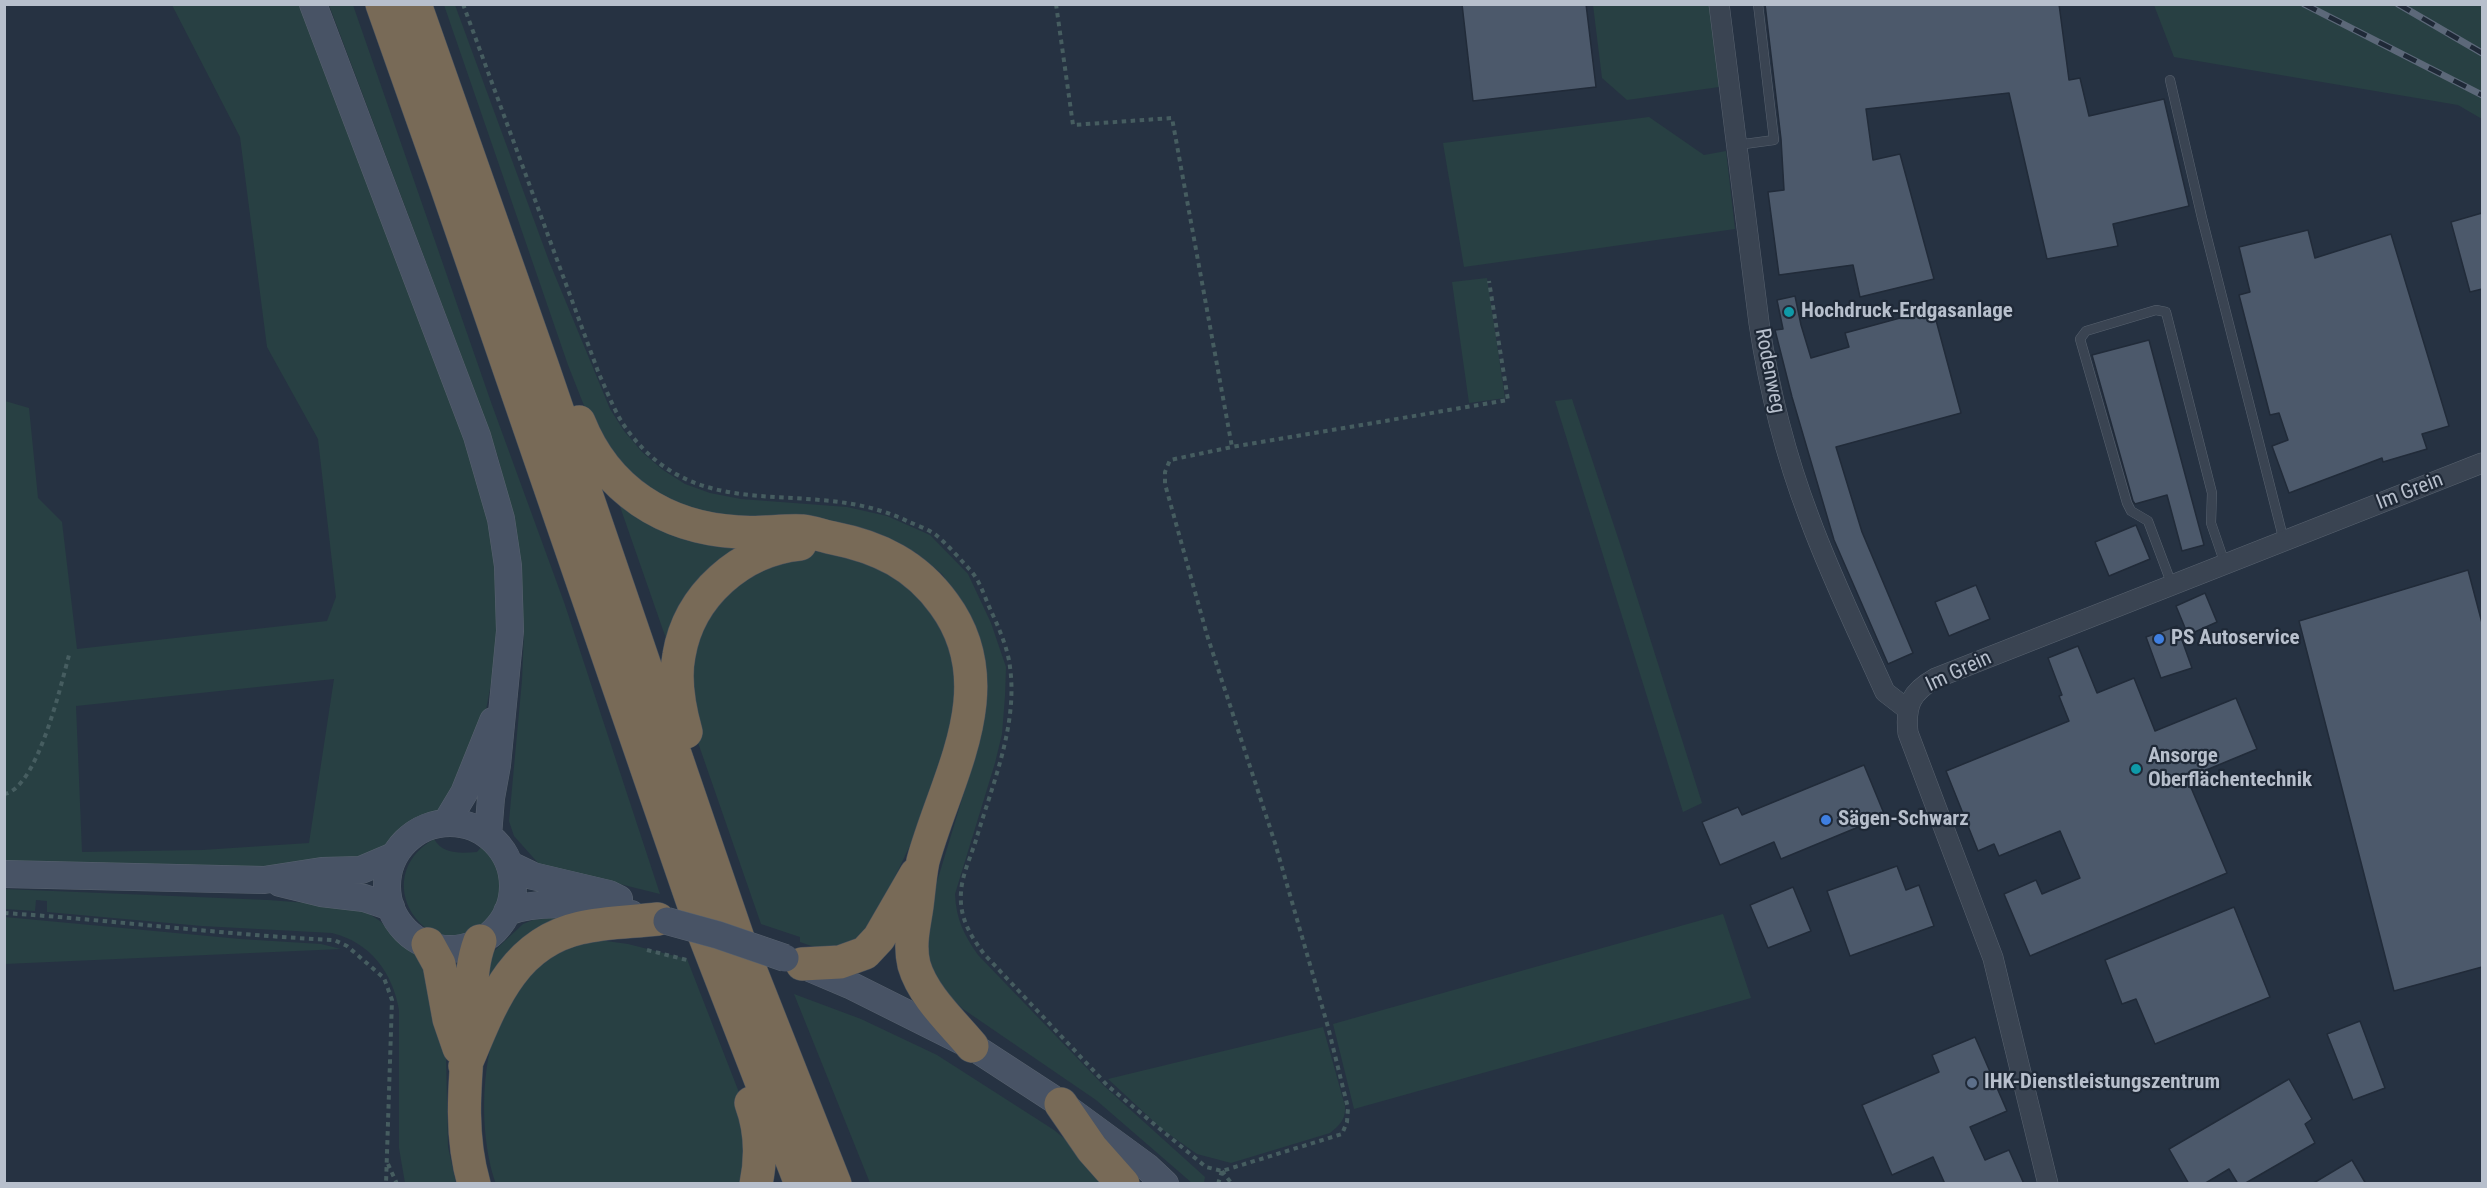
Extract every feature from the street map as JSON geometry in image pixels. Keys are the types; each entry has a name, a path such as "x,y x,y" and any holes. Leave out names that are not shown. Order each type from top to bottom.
{"highway":[{"path":"382,4 702,929 801,1184"},
{"path":"415,4 542,365 739,940 835,1184"},
{"path":"542,365 575,410 586,437 607,472 639,501 668,517 706,529 742,532 802,531 882,552 915,572 944,604 955,621 969,662 970,709 957,761 923,862 912,929 914,963 921,983 972,1046"},
{"path":"696,814 690,743 680,706 677,682 681,643 694,615 722,578 748,559 780,547 832,538"},
{"path":"793,961 840,963 865,953 879,938 896,905 923,862"},
{"path":"465,1066 497,993 513,969 532,951 562,934 580,928 662,920"},
{"path":"474,1184 466,1142 465,1066 473,968 480,941"},
{"path":"428,944 439,964 449,1019 465,1066"},
{"path":"734,1013 746,1090 755,1113 761,1142 756,1184"},
{"path":"1060,1104 1092,1149 1123,1184"}],"main road":[{"path":"313,4 477,436 495,495 504,539 510,589 509,650 497,765 489,810 488,836"},
{"path":"446,823 464,793 504,694"},
{"path":"446,823 460,823 473,827 488,836 504,852 510,865 513,891 507,912 500,924 480,941 461,948 449,949 428,944 405,930 391,907 387,889 394,856 402,845 421,829 446,823"},
{"path":"4,874 264,880 321,871 361,870 394,856"},
{"path":"510,865 533,876 609,894 662,920"},
{"path":"264,880 321,893 356,896 391,907"},
{"path":"507,912 533,906 614,910 718,935 793,961 850,985 972,1046 1060,1104 1147,1167 1165,1184"}],"street":[{"name":"Rodenweg","path":"1719,4 1767,375 1795,477 1828,566 1886,692 1907,709"},
{"name":"Im Grein","path":"2048,1184 1994,958 1915,758 1908,733 1907,709 1920,689 1936,678 2482,463"}],"lane":[{"path":"1737,146 1774,140 1758,4"},
{"path":"2170,80 2284,541"},
{"path":"2172,585 2148,521 2131,511 2127,503 2079,339 2086,331 2156,310 2166,312 2212,493 2211,523 2225,564"}],"path":[{"path":"463,4 599,374 615,410 627,430 643,449 687,481 712,490 735,495 826,500 886,511 934,534 973,573 996,622 1010,666 1010,695 1000,762 961,891 963,921 969,934 984,954 1108,1086 1206,1167 1222,1171 1342,1134 1349,1115 1319,996 1275,843 1207,635 1165,484 1165,472 1170,460 1232,447 1508,400 1490,281"},
{"path":"1056,4 1073,125 1172,118 1232,447"},
{"path":"4,794 12,793 31,770 52,717 69,655"},
{"path":"4,913 85,918 241,935 334,940 348,946 384,978 392,1000 386,1184"},
{"path":"646,950 688,961"},
{"path":"387,1163 397,1184"},
{"path":"1218,1184 1222,1171"},
{"path":"1222,1171 1232,1184"}],"green space":[{"path":"172,5 303,5 469,440 496,538 500,636 486,710 475,747 441,810 409,823 379,854 340,862 249,867 5,863 5,401 29,408 38,498 62,522 77,649 327,621 336,597 318,439 267,347 240,137","holes":["334,679 309,843 202,850 82,852 76,706"]},
{"path":"329,5 353,5 492,405 565,605 660,894 539,864 514,836 509,821 524,633 517,550 509,504 498,457 470,379"},
{"path":"444,5 455,5 549,261 610,409 624,431 642,452 663,470 685,484 710,493 741,499 847,507 887,516 930,535 968,574 991,623 1006,667 1002,734 955,894 962,926 978,955 1103,1085 1205,1177 1204,1183 1192,1183 1096,1100 963,1009 942,989 925,956 925,921 973,763 978,637 965,607 942,574 915,552 877,533 730,521 657,499 596,436 568,365"},
{"path":"1593,5 1710,5 1719,87 1627,100 1602,78"},
{"path":"2154,5 2482,5 2482,119 2458,105 2174,57"},
{"path":"1649,117 1704,155 1726,151 1735,229 1464,267 1443,143"},
{"path":"1487,278 1505,398 1469,403 1452,282"},
{"path":"1572,399 1702,803 1683,812 1555,401"},
{"path":"616,495 746,542 667,640 663,630"},
{"path":"825,551 877,563 921,596 946,634 957,681 951,735 915,835 868,933 858,944 820,949 800,942 800,937 761,924 694,731 691,646 721,593 800,552"},
{"path":"434,839 442,848 453,852 477,852 482,846 498,870 501,891 497,907 482,926 462,936 442,936 425,927 412,913 405,895 405,875 414,856"},
{"path":"5,889 268,900 347,906 365,911 380,921 425,964 446,1055 448,1147 456,1183 405,1183 399,1148 399,1010 396,996 385,972 378,961 358,944 332,933 202,926 47,912 47,901 36,900 35,911 5,909"},
{"path":"1723,914 1751,998 1354,1109 1333,1024"},
{"path":"5,917 240,939 321,944 341,949 5,964"},
{"path":"560,917 485,998 492,953 523,924 533,920"},
{"path":"599,940 628,944 687,959 740,1095 749,1126 744,1183 496,1184 489,1157 484,1095 495,1031 506,1002 522,978 543,959 563,949"},
{"path":"794,994 861,1019 937,1055 1054,1130 1104,1171 1110,1183 870,1183"},
{"path":"1323,1027 1345,1106 1342,1121 1330,1133 1231,1163 1197,1154 1163,1130 1108,1079"}],"building":[{"path":"1462,4 1586,4 1596,87 1473,101"},
{"path":"1765,4 2059,4 2069,80 2080,78 2089,116 2164,99 2189,206 2113,224 2118,246 2047,259 2009,93 1866,109 1873,160 1900,154 1934,279 1860,297 1853,265 1779,275 1768,192 1784,190 1781,139"},
{"path":"2482,213 2482,289 2470,292 2451,222"},
{"path":"2308,230 2315,258 2391,234 2449,426 2422,434 2427,449 2383,462 2382,458 2289,493 2272,446 2288,440 2279,413 2270,415 2239,295 2250,292 2239,247"},
{"path":"1795,296 1811,358 1849,347 1845,333 1933,309 1961,413 1836,447 1862,532 1913,653 1888,664 1834,540 1775,330 1783,329 1777,300"},
{"path":"2149,340 2204,545 2182,551 2167,495 2135,504 2133,501 2092,355"},
{"path":"2136,525 2150,559 2109,576 2095,542"},
{"path":"2468,570 2482,623 2482,967 2394,991 2299,621"},
{"path":"1976,585 1990,619 1949,636 1935,602"},
{"path":"2205,593 2217,622 2188,635 2176,606"},
{"path":"2177,626 2192,668 2161,678 2146,637"},
{"path":"2078,646 2097,693 2134,678 2155,731 2236,698 2257,749 2187,778 2227,873 2030,956 2004,894 2036,880 2042,894 2080,878 2060,831 1999,856 1994,844 1978,851 1946,771 2069,721 2048,658"},
{"path":"1864,765 1885,816 1781,859 1774,842 1720,865 1702,822 1738,807 1742,815"},
{"path":"1897,866 1906,890 1919,885 1934,926 1850,956 1827,891"},
{"path":"1793,887 1811,931 1768,948 1750,905"},
{"path":"2234,907 2270,997 2155,1044 2136,999 2122,1004 2105,960"},
{"path":"2360,1021 2385,1088 2353,1100 2327,1034"},
{"path":"1975,1037 2007,1111 1970,1127 1985,1160 2009,1150 2024,1184 1945,1184 1933,1157 1892,1175 1862,1105 1939,1072 1932,1055"},
{"path":"2289,1079 2312,1119 2305,1124 2315,1143 2244,1184 2238,1184 2229,1169 2204,1184 2189,1184 2169,1149"},
{"path":"2352,1160 2366,1184 2312,1184"}],"railway":[{"path":"2304,4 2482,95"},
{"path":"2398,4 2482,53"}],"place":[{"name":"Hochdruck-Erdgasanlage","path":"1789,312"},
{"name":"PS Autoservice","path":"2159,639"},
{"name":"Ansorge Oberflächentechnik","path":"2136,769"},
{"name":"Sägen-Schwarz","path":"1826,820"},
{"name":"IHK-Dienstleistungszentrum","path":"1972,1083"}]}
